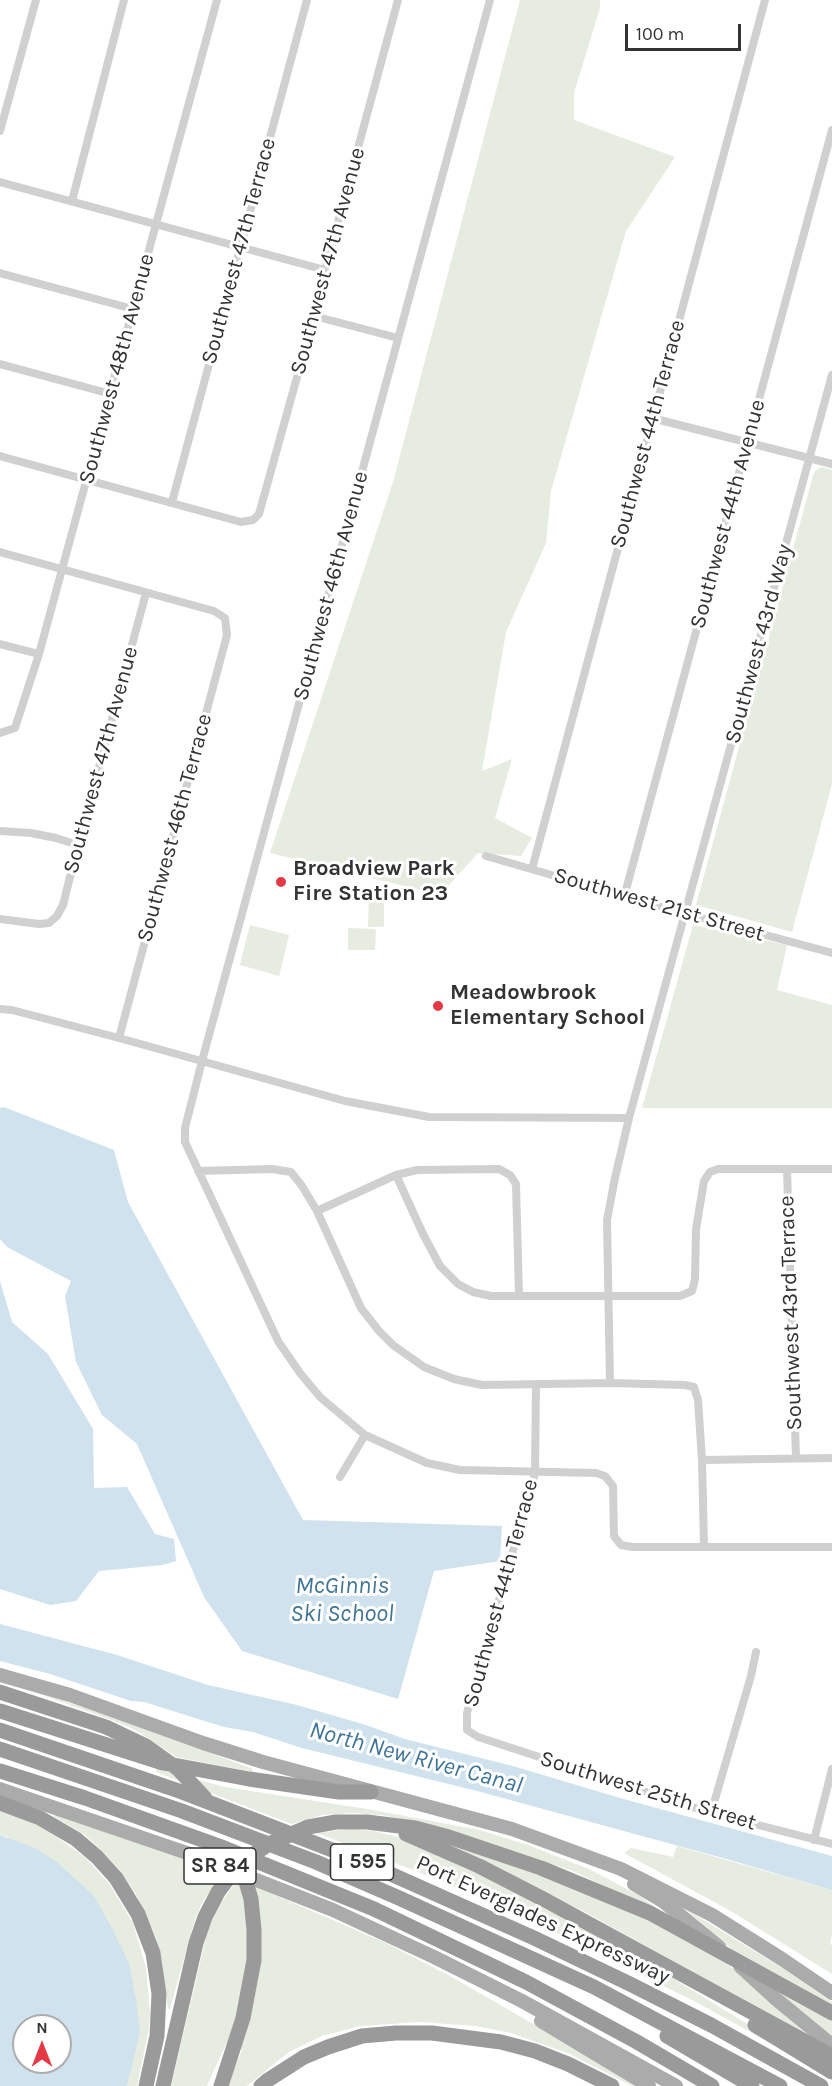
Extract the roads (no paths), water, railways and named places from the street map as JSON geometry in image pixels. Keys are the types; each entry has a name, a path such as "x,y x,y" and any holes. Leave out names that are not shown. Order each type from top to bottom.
{"highway":[{"path":"0,1692 106,1727 146,1746 183,1774 210,1805 225,1830 239,1860 251,1899 254,1960 245,2008 222,2086"},
{"path":"0,1711 163,1763 249,1779 339,1792 371,1792"},
{"name":"Port Everglades Expressway","path":"0,1730 194,1796 377,1868 534,1938 630,1984 711,2025 821,2086"},
{"path":"0,1749 106,1784 250,1837 399,1898 594,1987 780,2086"},
{"name":"I 595","path":"0,1771 199,1839 374,1909 526,1982 637,2042 712,2086"},
{"path":"0,1803 39,1818 76,1839 98,1857 116,1878 138,1914 153,1953 159,1994 157,2036 146,2086"},
{"path":"163,2086 180,2007 205,1917 227,1880 257,1852 282,1837 322,1824 351,1821 400,1825 448,1837 541,1868 650,1913 832,2013"},
{"path":"381,1824 479,1866 625,1942 832,2056"},
{"path":"477,1934 601,1997 752,2086"},
{"path":"625,1942 832,2072"},
{"path":"261,2086 285,2069 328,2047 362,2036 432,2033 501,2042 535,2051 568,2064 612,2086"},
{"path":"214,2086 233,2047"},
{"path":"270,2086 285,2069"}],"main road":[{"path":"0,1675 70,1695 230,1752 472,1818 553,1843 653,1883 758,1944 832,1993"},
{"name":"SR 84","path":"0,1789 147,1839 333,1910 522,2001 676,2086"},
{"path":"553,1843 619,1875 664,1902 703,1932 776,1999 832,2044"},
{"path":"758,1944 832,1983"},
{"path":"434,1957 649,2086"}],"street":[{"path":"0,131 36,0"},
{"path":"72,201 124,0"},
{"name":"Southwest 48th Avenue","path":"3,732 15,728 39,654 218,0"},
{"name":"Southwest 47th Terrace","path":"172,502 307,0"},
{"name":"Southwest 47th Avenue","path":"172,502 241,522 253,520 259,514 398,0"},
{"name":"Southwest 46th Avenue","path":"490,0 202,1061 185,1134 186,1149 278,1341 320,1397 364,1435 427,1463 460,1470 596,1473 605,1476 613,1486 614,1536 621,1545 632,1547 704,1546"},
{"name":"Southwest 44th Terrace","path":"532,869 765,0"},
{"name":"Southwest 44th Avenue","path":"624,897 832,130"},
{"path":"0,182 325,270"},
{"path":"0,273 133,309"},
{"path":"314,316 398,338"},
{"path":"0,364 111,394"},
{"name":"Southwest 43rd Way","path":"686,914 832,375"},
{"path":"652,418 832,464"},
{"path":"0,456 172,502"},
{"path":"0,552 146,593"},
{"name":"Southwest 47th Avenue","path":"0,919 39,924 49,922 57,916 63,905 146,593"},
{"name":"Southwest 46th Terrace","path":"119,1038 227,635 225,618 214,611 146,593"},
{"path":"0,644 39,654"},
{"path":"0,831 31,833 78,845"},
{"name":"Southwest 21st Street","path":"486,856 624,897 832,952"},
{"path":"610,1383 607,1221 629,1118 686,914"},
{"path":"0,1009 12,1010 119,1038 345,1101 429,1117 629,1118"},
{"path":"317,1211 396,1175 417,1170 499,1168 510,1175 516,1184 519,1296"},
{"name":"Southwest 43rd Terrace","path":"787,1168 796,1458"},
{"path":"198,1171 272,1169 291,1173 303,1186 317,1211 361,1308 393,1345 424,1367 454,1379 482,1384 685,1384 694,1387 698,1400 702,1460 704,1546 832,1547"},
{"path":"396,1175 440,1266 458,1284 473,1292 491,1296 680,1296 692,1291 695,1279 696,1229 704,1181 710,1173 718,1169 832,1169"},
{"name":"Southwest 44th Terrace","path":"467,1730 467,1713 536,1473 536,1384"},
{"path":"340,1477 364,1435"},
{"path":"702,1460 832,1458"},
{"path":"711,1813 756,1652"},
{"name":"Southwest 25th Street","path":"467,1730 478,1737 711,1813 832,1845"},
{"path":"814,1839 832,1769"}],"water":[{"name":"McGinnis Ski School","path":"4,1107 114,1150 128,1202 303,1520 502,1526 500,1561 434,1571 398,1699 242,1651 204,1597 137,1444 102,1415 76,1362 65,1296 71,1281 7,1247 0,1239 0,1108"},
{"path":"0,1281 12,1322 48,1354 93,1429 94,1488 127,1487 155,1534 174,1539 176,1561 163,1565 99,1571 76,1601 50,1605 0,1589"},
{"name":"North New River Canal","path":"0,1624 117,1655 208,1685 297,1705 405,1739 513,1766 832,1856 832,1890 477,1791 302,1748 253,1732 224,1727 0,1661"},
{"path":"0,1835 35,1848 58,1863 94,1896 113,1930 129,1963 140,2032 127,2086 0,2086"}],"place":[{"name":"Broadview Park Fire Station 23","path":"281,882"},
{"name":"Meadowbrook Elementary School","path":"438,1006"}]}
